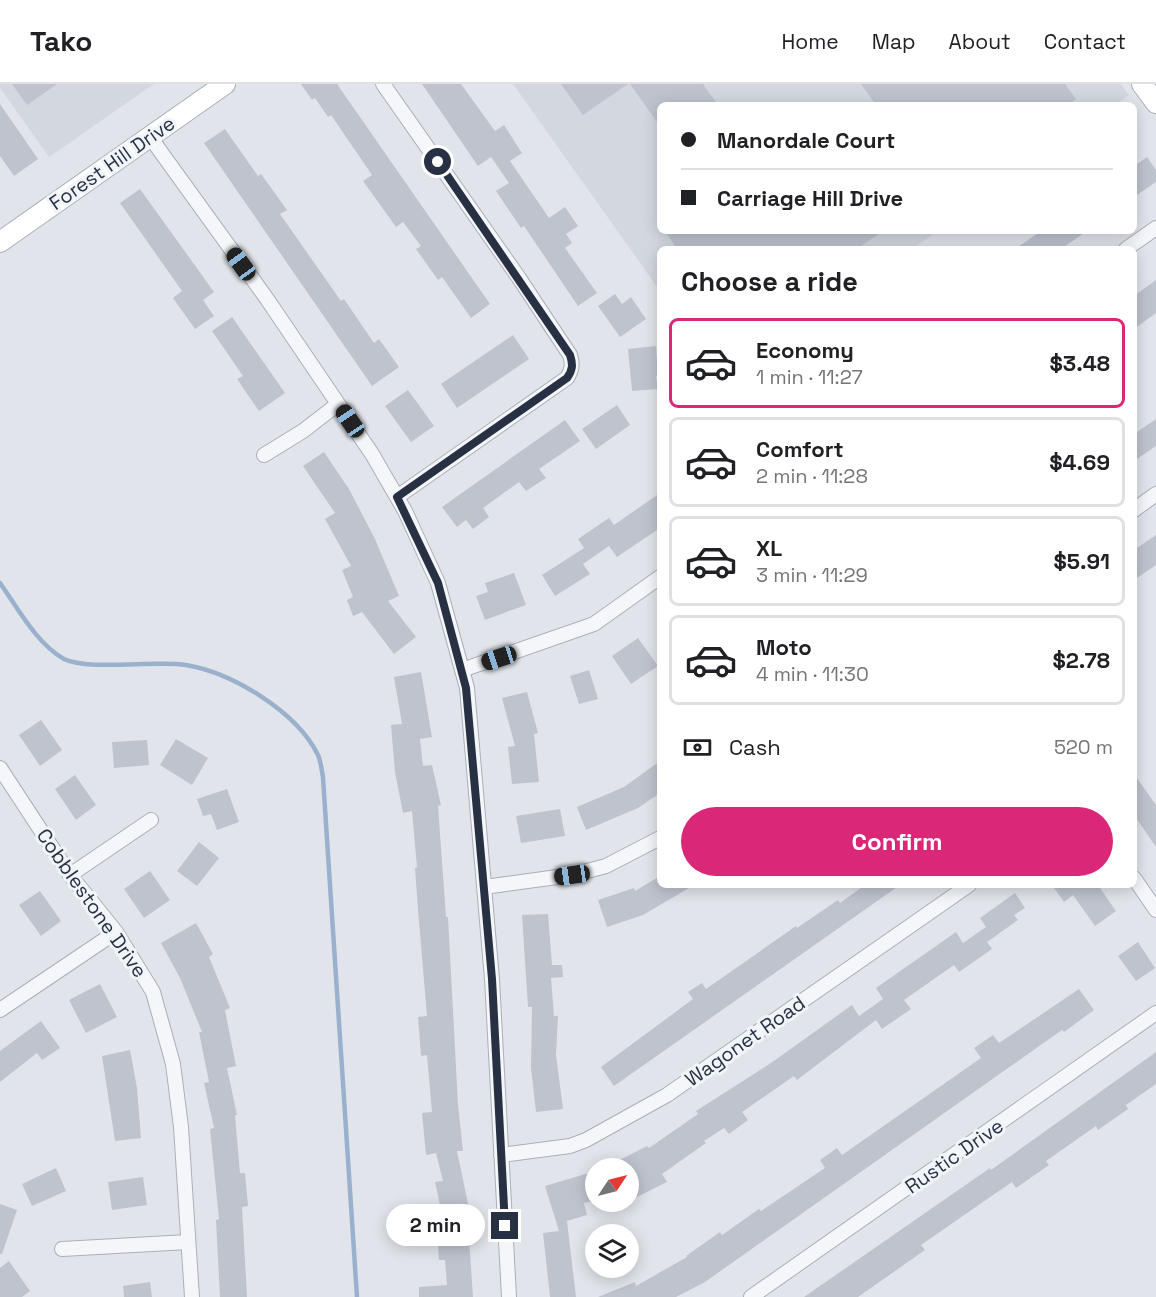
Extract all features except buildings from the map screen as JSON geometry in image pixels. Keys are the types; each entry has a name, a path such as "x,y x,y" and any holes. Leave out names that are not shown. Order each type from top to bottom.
{"main road":[{"name":"Forest Hill Drive","path":"0,242 225,84"},
{"path":"1142,84 1156,103"}],"street":[{"path":"383,84 519,278 570,355 572,362 571,372 567,378 397,497"},
{"path":"150,137 267,299 338,404 397,497 438,583 466,688 492,979 508,1297"},
{"path":"1130,246 1156,228"},
{"path":"264,455 303,431 338,404"},
{"path":"1137,508 1156,494"},
{"path":"462,670 594,624 657,579"},
{"name":"Cobblestone Drive","path":"0,768 70,875 116,932 153,992 173,1064 181,1127 192,1297"},
{"path":"70,875 151,820"},
{"path":"484,887 572,875 606,866 657,840"},
{"path":"1137,882 1156,910"},
{"name":"Wagonet Road","path":"501,1155 570,1146 586,1140 667,1095 965,888"},
{"path":"0,1010 116,932"},
{"name":"Rustic Drive","path":"751,1297 1156,1013"},
{"path":"62,1249 188,1242"}],"shaded area":[{"path":"0,84 154,84 49,157 0,88"},
{"path":"513,84 1121,84 1129,95 1119,102 657,102 657,234 934,234 916,246 657,246 657,287"}],"waterway":[{"path":"0,583 36,635 64,659 106,665 186,665 224,676 262,697 279,710 295,724 318,755 323,778 357,1297"}],"route":[{"path":"438,162 519,278 570,355 572,362 571,372 567,378 397,497 438,583 466,688 492,979 505,1226"}]}
